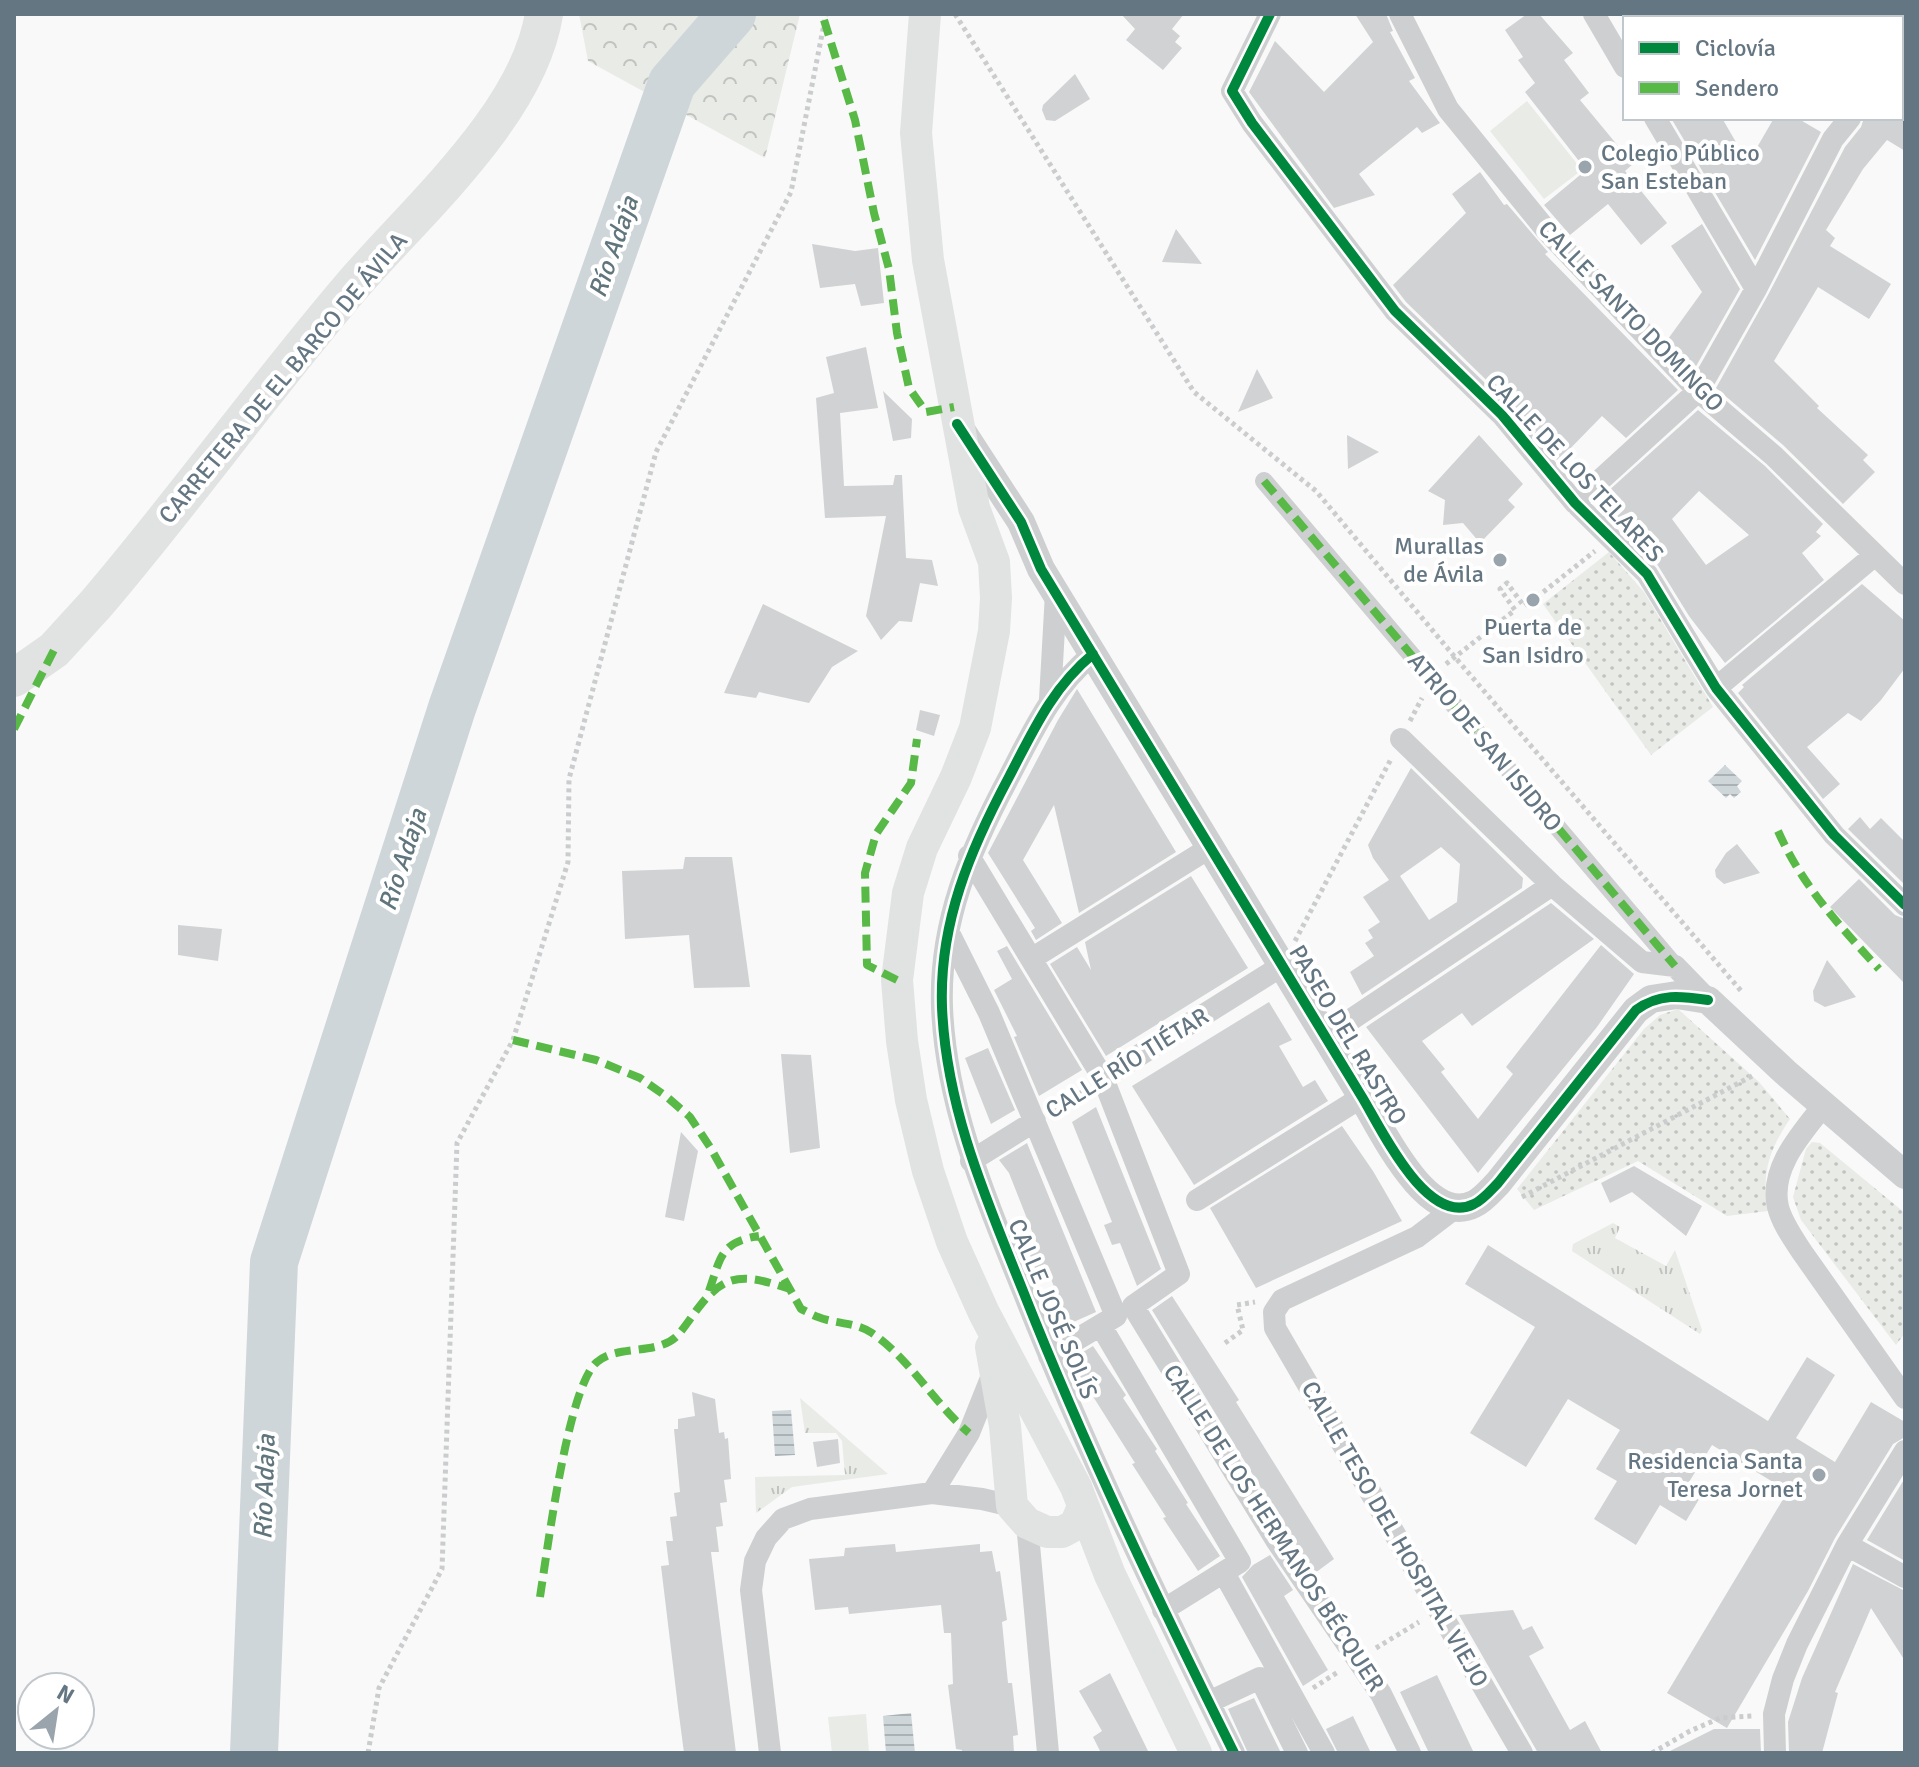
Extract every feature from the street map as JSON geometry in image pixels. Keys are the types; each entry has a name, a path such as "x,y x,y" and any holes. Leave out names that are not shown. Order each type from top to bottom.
{"highway":[{"name":"CARRETERA DE EL BARCO DE ÁVILA","path":"14,678 54,650 96,604 352,286 423,210 499,116 540,40 544,14"}],"main road":[{"path":"925,14 916,133 919,182 928,260 974,508 974,576 985,672"},
{"path":"974,508 1011,544 996,598 994,631 975,728 956,777 922,848 908,893 897,980 911,1100 928,1171 952,1242 984,1313 1076,1487 1110,1575 1196,1753"},
{"path":"984,1313 995,1367 1007,1458 1020,1515 1047,1532 1062,1532 1075,1525 1083,1507"},
{"path":"1007,1458 1015,1448 1027,1441 1037,1438 1051,1441"},
{"path":"1062,1532 1110,1575"}],"street":[{"name":"CALLE DE LOS TELARES","path":"1270,14 1232,91 1252,123 1395,311 1502,415 1575,503 1647,574 1716,688 1834,835 1905,905"},
{"name":"CALLE SANTO DOMINGO","path":"1400,14 1448,109 1547,231 1698,391 1774,456 1905,584"},
{"path":"1594,14 1623,64"},
{"path":"1656,120 1756,289"},
{"path":"1575,503 1698,391 1756,289 1833,139 1848,120"},
{"name":"PASEO DEL RASTRO","path":"957,424 1011,544 1048,581 1414,1181 1434,1200 1455,1208"},
{"name":"ATRIO DE SAN ISIDRO","path":"1264,481 1675,966 1708,1000"},
{"name":"PASEO DEL RASTRO","path":"974,508 998,510 1011,544"},
{"path":"1716,688 1875,555"},
{"path":"1048,581 1050,699"},
{"path":"1050,699 1071,672 1093,654"},
{"name":"CALLE JOSÉ SOLÍS","path":"1050,699 969,856 949,933 942,1006 954,1096 971,1161 1049,1356 1163,1610 1234,1753"},
{"path":"1401,739 1552,885 1642,962 1675,966"},
{"path":"1031,959 1211,847"},
{"path":"969,856 1103,1078 1179,1274 1117,1316 1049,1356"},
{"path":"1325,1037 1552,885"},
{"name":"CALLE DE LOS HERMANOS BÉCQUER","path":"949,933 989,1013 1117,1316 1276,1540 1352,1664 1381,1694 1410,1753"},
{"name":"CALLE RÍO TIÉTAR","path":"1103,1078 1283,965"},
{"path":"1265,1307 1417,1237 1455,1208 1475,1204 1498,1183 1636,1010 1651,999 1677,995 1708,1000 1905,1175"},
{"path":"1197,1200 1362,1097"},
{"path":"1824,1105 1783,1165 1777,1186 1778,1206 1802,1252 1905,1398"},
{"name":"CALLE RÍO TIÉTAR","path":"971,1161 1035,1121"},
{"name":"CALLE TESO DEL HOSPITAL VIEJO","path":"1265,1307 1522,1753"},
{"path":"1117,1316 1232,1567 1324,1753"},
{"path":"932,1493 969,1433 995,1367"},
{"path":"1775,1753 1774,1714 1797,1644 1847,1545 1905,1451"},
{"path":"770,1753 751,1590 755,1561 766,1538 783,1519 810,1509 932,1493 982,1499 1020,1515 1048,1753"},
{"path":"1847,1545 1905,1577"},
{"path":"1163,1610 1232,1567"},
{"path":"1209,1702 1260,1678 1297,1753"}],"path":[{"path":"368,1753 379,1688 442,1569 457,1143 513,1040 568,862 569,779 656,452 791,192 826,14"},
{"path":"955,14 1194,392 1316,491 1748,999"},
{"path":"1537,597 1611,538"},
{"path":"1454,656 1515,610 1500,589 1507,583 1524,606 1529,602"},
{"path":"1283,965 1401,739"},
{"path":"1498,1183 1517,1199 1759,1073"},
{"path":"1225,1343 1243,1330 1237,1305 1265,1307"},
{"path":"1296,1699 1440,1608"},
{"path":"1652,1753 1720,1718 1774,1714"}],"green space":[{"path":"579,14 800,14 765,158 588,61"},
{"path":"1527,101 1582,170 1544,199 1490,131"},
{"path":"1609,552 1644,592 1713,707 1651,755 1543,604"},
{"path":"1678,1009 1759,1082 1790,1119 1768,1163 1768,1211 1727,1216 1638,1161 1534,1210 1517,1189 1644,1029 1660,1015"},
{"path":"1812,1142 1820,1143 1905,1213 1905,1333 1896,1345 1801,1220 1793,1197 1806,1149"},
{"path":"1613,1223 1620,1227 1615,1238 1666,1266 1675,1250 1702,1330 1700,1334 1572,1251 1573,1244"},
{"path":"800,1398 888,1474 792,1487 756,1513 755,1477 845,1475 842,1441 836,1433 805,1433"},
{"path":"866,1714 869,1753 832,1753 828,1717"}],"shaded area":[{"path":"1725,765 1742,781 1737,786 1741,792 1734,798 1730,794 1726,798 1708,781"},
{"path":"791,1410 795,1455 775,1456 772,1411"},
{"path":"911,1713 915,1753 886,1753 883,1716"}],"building":[{"path":"1121,14 1184,14 1172,29 1180,36 1175,42 1182,48 1163,70 1126,40 1135,29"},
{"path":"1355,14 1386,14 1393,31 1390,32 1415,78 1409,81 1440,123 1422,133 1417,127 1359,174 1375,195 1334,208 1249,92 1275,41 1324,92 1373,42"},
{"path":"1527,14 1539,14 1573,53 1564,60 1589,93 1580,100 1633,164 1625,171 1667,223 1641,245 1608,204 1570,235 1544,205 1586,170 1525,92 1535,83 1518,60 1523,57 1505,30"},
{"path":"1075,74 1090,99 1055,121 1046,120 1043,105"},
{"path":"1905,118 1905,151 1887,140 1863,169 1826,230 1835,238 1830,246 1891,284 1869,319 1818,287 1774,361 1819,406 1817,408 1868,455 1863,460 1875,472 1843,504 1783,445 1716,388 1845,147 1863,120"},
{"path":"1672,120 1723,120 1748,163 1773,120 1800,120 1821,132 1755,260"},
{"path":"1480,172 1504,205 1507,204 1548,252 1545,254 1678,390 1626,438 1602,416 1558,461 1512,405 1406,302 1393,285 1466,213 1452,194"},
{"path":"1702,224 1740,289 1695,368 1668,339 1702,292 1671,246"},
{"path":"1176,229 1202,264 1162,262"},
{"path":"812,244 855,251 878,248 884,303 861,306 855,284 820,288"},
{"path":"866,347 878,408 840,413 844,486 893,485 895,475 902,475 906,558 932,560 938,586 920,583 912,622 899,621 881,640 866,616 886,516 825,518 816,398 834,393 826,357"},
{"path":"1257,369 1273,398 1238,412"},
{"path":"883,391 912,419 911,438 893,441"},
{"path":"1698,410 1765,466 1823,524 1816,532 1821,536 1802,553 1824,580 1725,663 1689,616 1657,564 1596,502","holes":["1699,491 1749,535 1706,565 1672,519"]},
{"path":"1347,435 1379,452 1348,469"},
{"path":"1479,435 1523,484 1508,500 1515,507 1480,543 1463,523 1443,525 1445,500 1428,491"},
{"path":"1862,584 1905,621 1905,668 1861,721 1848,713 1807,747 1840,784 1823,799 1738,693 1744,687 1742,685"},
{"path":"763,604 858,651 832,667 809,703 759,692 756,698 724,693"},
{"path":"1077,689 1176,852 1079,913 1054,805 1023,860 1062,923 1036,940 1031,931 1035,928 988,853"},
{"path":"920,710 940,715 934,736 916,730"},
{"path":"1411,768 1523,878 1522,888 1362,995 1350,972 1374,956 1365,943 1373,938 1368,930 1380,922 1363,897 1389,880 1373,858 1368,845","holes":["1441,847 1460,864 1457,902 1429,920 1400,876"]},
{"path":"1860,817 1870,829 1881,818 1905,842 1905,885 1848,829"},
{"path":"1737,844 1760,873 1724,884 1716,877 1715,870 1726,853"},
{"path":"685,857 732,857 750,987 694,988 689,935 625,939 622,871 683,869"},
{"path":"1191,876 1248,968 1106,1056 1050,964 1077,947 1091,970 1085,942"},
{"path":"1859,879 1895,915 1905,919 1905,984 1830,907"},
{"path":"1551,903 1594,939 1472,1026 1462,1013 1422,1041 1445,1069 1441,1072 1478,1119 1513,1074 1506,1067 1601,945 1634,974 1597,1027 1478,1173 1366,1027"},
{"path":"178,925 222,929 218,961 178,955"},
{"path":"1007,946 1082,1070 1039,1096 1014,1037 1017,1036 994,990 1012,979 997,951"},
{"path":"1827,960 1856,997 1825,1007 1814,1001 1813,991"},
{"path":"1269,1002 1292,1040 1279,1046 1303,1087 1315,1080 1328,1101 1194,1185 1132,1086"},
{"path":"988,1048 1015,1110 991,1124 965,1058"},
{"path":"781,1054 811,1055 820,1148 790,1153"},
{"path":"1096,1107 1161,1269 1137,1286 1120,1243 1112,1245 1104,1225 1112,1222 1072,1122"},
{"path":"1342,1126 1402,1221 1256,1288 1210,1208"},
{"path":"681,1132 698,1151 684,1221 665,1217"},
{"path":"1027,1143 1096,1312 1069,1324 1045,1264 1035,1268 1027,1247 1037,1244 1009,1173 999,1160"},
{"path":"1634,1166 1702,1206 1686,1236 1632,1192 1610,1203 1601,1183"},
{"name":"Residencia Santa Teresa Jornet","path":"1488,1245 1768,1421 1807,1357 1835,1375 1796,1438 1835,1462 1871,1402 1905,1422 1905,1437 1893,1444 1835,1538 1808,1591 1727,1728 1667,1693 1788,1491 1712,1445 1689,1482 1704,1491 1686,1521 1660,1505 1636,1545 1594,1519 1617,1481 1596,1469 1620,1430 1568,1399 1526,1467 1470,1433 1535,1327 1465,1284"},
{"path":"1172,1296 1239,1400 1236,1402 1334,1559 1315,1573 1152,1310"},
{"path":"1093,1346 1126,1395 1123,1398 1220,1556 1198,1571 1163,1518 1166,1517 1132,1464 1135,1463 1070,1360"},
{"path":"692,1392 715,1399 719,1433 724,1432 725,1439 728,1438 731,1479 724,1480 727,1502 720,1503 723,1526 716,1527 719,1552 711,1552 736,1753 684,1753 678,1707 661,1566 669,1565 666,1541 673,1541 670,1517 677,1516 674,1493 680,1492 674,1429 678,1429 678,1419 695,1416"},
{"path":"838,1439 840,1463 817,1467 813,1442"},
{"path":"1905,1478 1905,1561 1867,1540"},
{"path":"895,1544 896,1552 980,1544 980,1552 992,1551 996,1572 1000,1571 1007,1620 1002,1622 1008,1683 1012,1683 1018,1735 1013,1736 1014,1753 962,1753 962,1750 956,1749 948,1685 953,1684 951,1633 944,1633 941,1605 849,1614 848,1607 815,1610 809,1559 844,1556 845,1548"},
{"path":"1270,1555 1293,1590 1284,1596 1328,1670 1303,1686 1242,1577 1253,1565"},
{"path":"1853,1564 1905,1591 1905,1661 1871,1608 1835,1692 1838,1693 1822,1753 1789,1753 1788,1722 1802,1678"},
{"path":"1513,1610 1523,1630 1532,1626 1544,1648 1529,1656 1570,1730 1585,1721 1602,1753 1538,1753 1459,1615"},
{"path":"1110,1673 1149,1753 1101,1753 1093,1737 1102,1731 1079,1691"},
{"path":"1437,1675 1474,1753 1429,1753 1400,1692"},
{"path":"1254,1698 1281,1753 1248,1753 1228,1709"},
{"path":"1353,1716 1371,1753 1338,1753 1326,1729"},
{"path":"1714,1729 1760,1729 1761,1753 1666,1753"}],"waterway":[{"name":"Río Adaja","path":"254,1753 274,1262 452,708 672,83 732,14"}],"marked path":[{"path":"824,20 855,120 889,269 897,333 909,388 926,412 954,407"},
{"path":"1264,481 1675,966"},
{"path":"14,729 54,650"},
{"path":"897,980 867,965 865,873 876,834 911,783 917,739"},
{"path":"1778,831 1810,888 1879,969"},
{"path":"513,1040 596,1060 640,1078 667,1097 690,1117 710,1147 801,1309 872,1333 898,1355 969,1433"},
{"path":"709,1291 720,1260 729,1247 759,1236"},
{"path":"540,1597 568,1435 577,1402 597,1362 615,1353 668,1342 677,1336 710,1295 730,1281 751,1279 790,1289"}],"cycle path":[{"path":"1270,14 1232,91 1252,123 1395,311 1502,415 1575,503 1647,574 1716,688 1834,835 1905,905"},
{"path":"957,424 1021,522 1041,569 1393,1151 1423,1189 1439,1202 1456,1208 1474,1204 1487,1195 1636,1010 1662,998 1708,1000"},
{"path":"1093,654 1066,681 1045,711 995,804 970,860 946,946 942,976 945,1044 951,1081 970,1152 1047,1350 1124,1524 1234,1753"}],"place":[{"name":"Colegio Público San Esteban","path":"1585,167"},
{"name":"Murallas de Ávila","path":"1500,560"},
{"name":"Puerta de San Isidro","path":"1533,600"},
{"name":"Residencia Santa Teresa Jornet","path":"1819,1475"}]}
